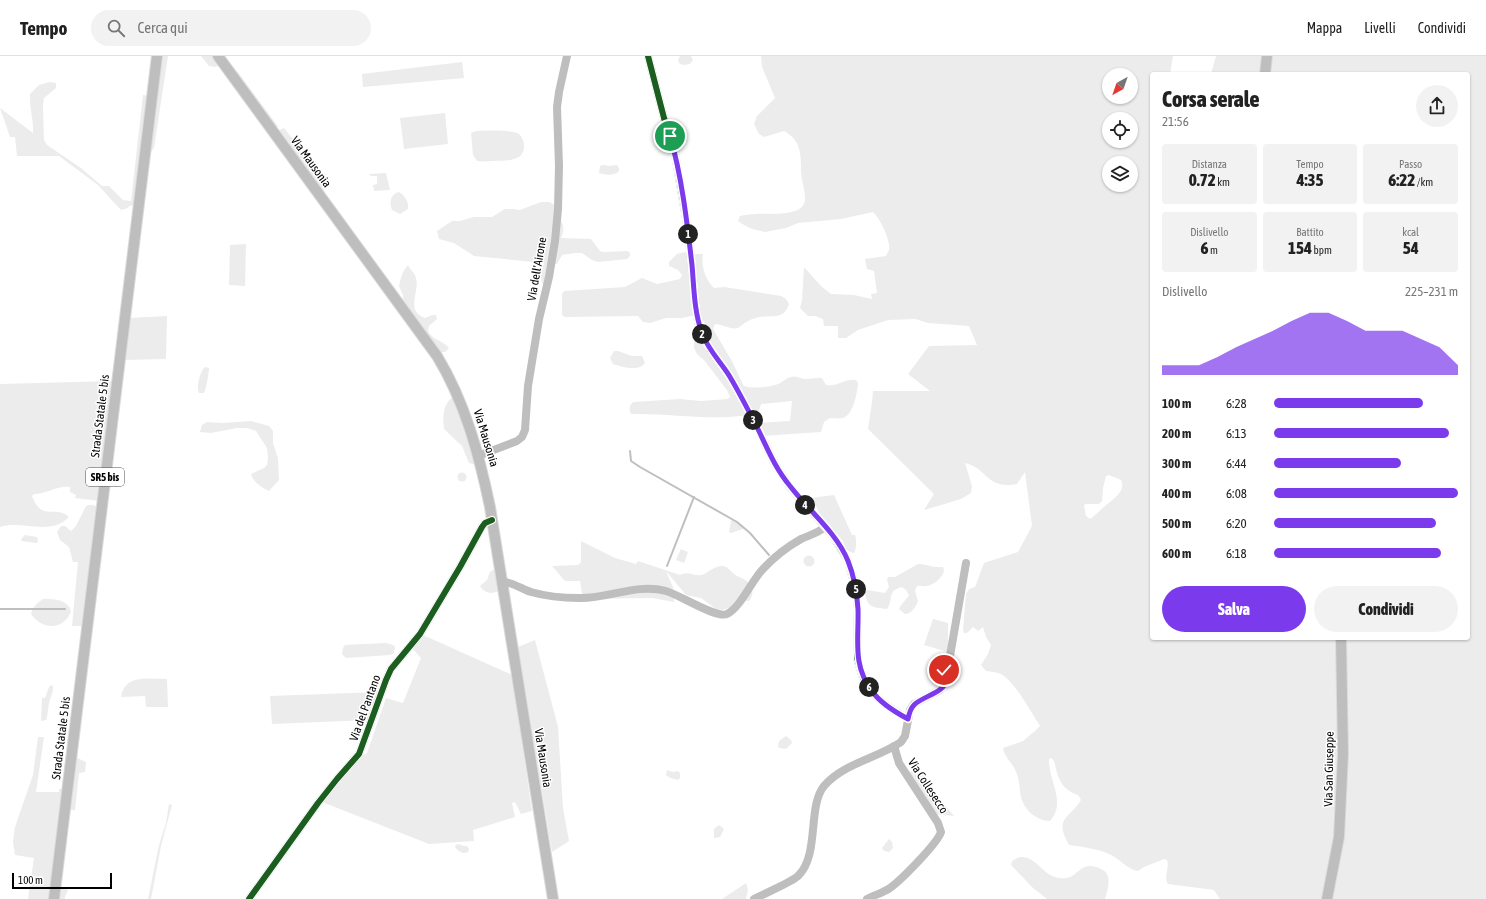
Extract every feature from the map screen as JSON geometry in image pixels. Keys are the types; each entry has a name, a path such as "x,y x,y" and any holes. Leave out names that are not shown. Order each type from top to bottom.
{"main road":[{"name":"Strada Statale 5 bis","path":"54,899 157,56"},
{"name":"Via Mausonia","path":"218,56 437,356 448,373 461,402 478,456 492,520 553,899"},
{"path":"1265,72 1267,56"},
{"name":"Via San Giuseppe","path":"1327,899 1340,837 1343,754 1342,640"}],"street":[{"name":"Via dell'Airone","path":"478,456 517,441 522,438 525,430 528,386 539,319 549,277 556,228 559,166 557,107 567,56"},
{"path":"648,56 675,154 680,180 701,333 710,350 729,376 744,402 773,461 789,486 833,536 848,561 856,590 858,608 858,658 863,678 872,692 885,704 908,719"},
{"name":"Via del Pantano","path":"249,899 336,779 359,754 391,669 420,634 482,527 485,523 492,520"},
{"path":"502,582 506,582 533,592 580,598 635,590 659,590 673,593 711,612 722,615 729,613 734,608 762,570 773,559 803,538 817,533 825,527"},
{"path":"754,899 794,879 801,872 811,847 818,800 824,786 831,779 859,762 901,742 904,738 910,710 914,704 940,690 945,684 946,680 944,670 950,656 966,563"},
{"name":"Via Collesecco","path":"867,899 883,892 896,883 937,841 941,832 938,823 898,763 894,746"}],"shaded area":[{"path":"161,56 168,56 154,148 149,154"},
{"path":"201,56 212,56 219,65 216,67 209,66"},
{"path":"680,56 691,56 693,60 690,64 683,65 679,63 678,60"},
{"path":"761,56 1173,56 1170,72 1150,72 1150,640 1339,640 1341,754 1337,836 1324,899 1220,899 1214,890 1168,884 1166,878 1168,866 1167,860 1164,859 1138,871 1131,869 1113,856 1103,852 1069,845 1063,829 1064,820 1081,800 1078,795 1063,785 1057,774 1054,761 1051,758 1049,759 1049,767 1057,799 1055,814 1050,821 1045,821 1032,814 1025,806 1021,797 1019,781 1015,769 1005,754 1003,748 1023,741 1040,726 1024,700 1009,680 996,672 986,671 981,665 988,654 991,645 986,637 983,627 978,631 973,627 967,633 964,633 963,630 966,594 969,589 975,587 984,563 1018,552 1032,526 1025,472 1017,484 999,484 988,478 978,469 965,463 972,486 971,493 961,499 924,510 934,494 868,429 873,391 930,391 908,374 929,346 977,345 969,326 928,323 915,319 888,320 858,330 846,338 838,338 838,326 824,326 823,319 815,316 808,316 800,308 802,300 804,267 821,286 831,294 854,295 872,299 871,294 877,293 874,271 867,269 865,259 886,256 889,251 888,241 879,219 873,212 841,219 798,223 786,228 765,232 752,229 738,221 740,216 746,215 793,212 804,204 805,198 801,175 800,151 796,142 784,131 764,137 759,134 754,124 757,116 775,98 762,67","holes":["1109,475 1121,480 1122,488 1120,492 1090,519 1086,516 1084,505 1099,504 1102,501 1106,476"]},
{"path":"1216,56 1265,56 1262,72 1212,72"},
{"path":"1270,56 1486,56 1486,899 1330,899 1342,837 1344,640 1470,640 1470,72 1267,72"},
{"path":"462,62 464,78 363,87 362,74"},
{"path":"237,71 279,126 275,127 237,77"},
{"path":"50,82 56,83 56,88 44,98 44,140 47,145 81,168 102,186 109,186 123,200 131,201 143,95 148,96 135,205 121,210 98,185 59,156 17,156 15,137 10,137 0,108 33,133 30,94 39,85"},
{"path":"445,113 448,144 404,149 400,118"},
{"path":"284,128 313,165 325,193 340,214 338,214 277,131"},
{"path":"476,131 515,132 523,139 523,151 521,155 513,159 502,161 477,161 473,155 471,133"},
{"path":"617,165 619,171 617,173 607,175 599,173 600,166"},
{"path":"386,173 390,190 374,191 373,185 377,184 377,176 371,176 369,174"},
{"path":"399,192 406,199 408,204 408,209 400,214 392,210 391,205 392,197"},
{"path":"541,202 549,202 557,206 546,289 541,280 544,263 474,256 454,243 439,239 437,231 452,221 460,221 474,217 492,217 505,209 520,210"},
{"path":"559,219 563,228 561,238 591,239 600,251 628,251 630,256 627,259 598,262 582,253 575,253 562,255 557,264 553,264"},
{"path":"246,244 245,286 229,285 230,245"},
{"path":"689,251 696,315 682,318 666,318 650,323 643,322 638,316 565,317 562,315 562,294 564,291 625,287 642,278 657,284 680,279 682,275 678,270 669,266 669,262 677,254"},
{"path":"691,254 703,254 704,272 708,281 714,288 724,287 781,296 786,299 789,304 787,309 781,315 754,318 738,328 715,324 713,329 733,363 743,385 746,387 755,388 767,387 793,377 806,379 822,378 826,385 838,384 848,380 856,380 858,383 857,392 850,412 843,418 830,418 824,422 821,432 762,436 711,350 704,331 705,323 699,317","holes":["792,401 790,421 760,423 759,411 761,404"]},
{"path":"408,265 415,275 417,283 414,300 416,311 419,315 425,318 436,315 437,319 429,326 428,331 433,337 447,345 449,348 445,352 439,352 404,305 403,295 399,286 403,272"},
{"path":"167,316 166,359 123,360 129,318"},
{"path":"700,333 748,415 734,417 705,417 631,414 630,408 633,402 680,399 701,401 728,399 730,397 727,390 704,360 697,354 694,348 694,342"},
{"path":"614,351 632,356 642,356 645,363 642,366 635,368 613,364 610,358"},
{"path":"205,367 209,368 206,388 204,393 199,393 199,379"},
{"path":"113,381 100,501 75,498 76,495 70,492 70,487 61,487 43,493 34,494 32,496 40,509 48,512 63,513 68,516 68,518 53,526 44,527 9,525 0,527 0,384"},
{"path":"454,396 476,465 469,463 462,446 444,429 445,407"},
{"path":"251,421 269,426 273,431 273,443 278,459 279,480 269,491 258,484 251,474 264,468 267,465 268,458 267,448 256,431 247,428 237,428 211,433 200,432 202,425 207,422 223,423"},
{"path":"460,473 464,473 466,477 464,481 460,481 458,479 458,475"},
{"path":"834,495 852,535 855,535 856,545 855,552 853,553 846,550 843,541 820,515 816,506 807,503 803,499"},
{"path":"89,505 98,507 84,626 72,626 78,562 73,562 69,547 60,540 57,532 61,526 65,526 71,531 76,526 86,506"},
{"path":"733,520 742,525 743,529 731,533 729,532 731,521"},
{"path":"25,535 37,537 37,543 21,541"},
{"path":"581,541 615,558 636,564 638,561 680,575 689,573 702,575 716,567 724,566 750,584 752,595 749,601 739,600 732,607 723,610 716,609 701,598 686,595 666,571 673,587 674,602 652,598 583,599 580,581 565,581 552,566 578,565 581,562"},
{"path":"681,549 688,552 684,563 676,560"},
{"path":"807,556 811,556 813,557 813,565 807,566 804,563 804,559"},
{"path":"918,564 943,567 944,571 940,578 932,584 917,586 915,591 918,601 915,608 907,614 899,609 909,595 902,587 892,593 887,609 874,607 869,604 865,592 867,590 885,593 889,587 887,580 888,577 895,577"},
{"path":"496,568 499,591 494,593 486,592 480,586 487,580 490,572"},
{"path":"43,599 60,600 66,604 71,611 68,618 58,625 52,626 41,623 31,614 38,602"},
{"path":"933,619 948,623 948,652 924,645"},
{"path":"423,635 512,675 532,811 521,814 515,802 512,803 515,817 473,830 474,841 429,844 322,802 359,758 367,753 386,698 403,703 421,658 412,648"},
{"path":"535,640 558,727 563,808 569,841 552,852 518,647"},
{"path":"386,643 395,647 394,653 390,655 346,658 342,654 345,645"},
{"path":"138,679 167,679 168,707 146,707 145,696 121,697 127,684 132,681"},
{"path":"51,685 53,686 53,690 47,717 46,720 41,721 42,698 45,698"},
{"path":"379,692 375,704 371,706 369,712 372,713 369,720 272,724 270,696"},
{"path":"786,736 792,743 786,749 779,748 779,741"},
{"path":"38,737 44,737 36,792 59,792 59,789 63,789 49,899 28,899 34,858 15,855 13,842 15,827 33,775"},
{"path":"75,757 86,762 85,772 79,773 75,810 69,810"},
{"path":"667,770 673,772 678,771 680,773 680,778 678,780 670,778 666,775"},
{"path":"914,770 926,775 929,786 954,816 933,814 906,774"},
{"path":"169,804 172,805 161,846 151,899 148,899 159,845 166,823"},
{"path":"719,825 724,829 720,837 714,838 714,829"},
{"path":"889,839 892,842 893,848 889,852 884,851 882,848"},
{"path":"458,844 467,846 469,849 468,852 462,853 459,851 455,847"},
{"path":"1019,857 1031,860 1048,874 1059,878 1071,877 1088,866 1101,869 1107,874 1109,882 1105,899 1047,899 1033,888 1011,865 1012,861"},
{"path":"746,883 748,890 746,899 722,899"},
{"path":"66,888 68,891 65,899 58,899 59,889"}],"waterway":[{"path":"630,451 631,461 737,522 750,533 769,555"},
{"path":"667,566 694,497"},
{"path":"0,609 65,609"}],"cycle path":[{"path":"648,56 675,154 688,230 697,317 701,333 710,350 729,376 755,422 773,461 789,486 833,536 848,561 856,590 858,608 857,658 863,678 872,693 885,704 908,719"},
{"path":"249,899 318,803 359,754 391,669 420,634 482,527 485,523 492,520"}],"route":[{"path":"670,136 680,180 688,230 701,333 710,350 729,376 773,461 789,486 833,536 848,561 856,590 858,608 858,658 863,678 872,692 885,704 908,719 910,710 914,704 940,690 945,684 946,680 944,670"}]}
